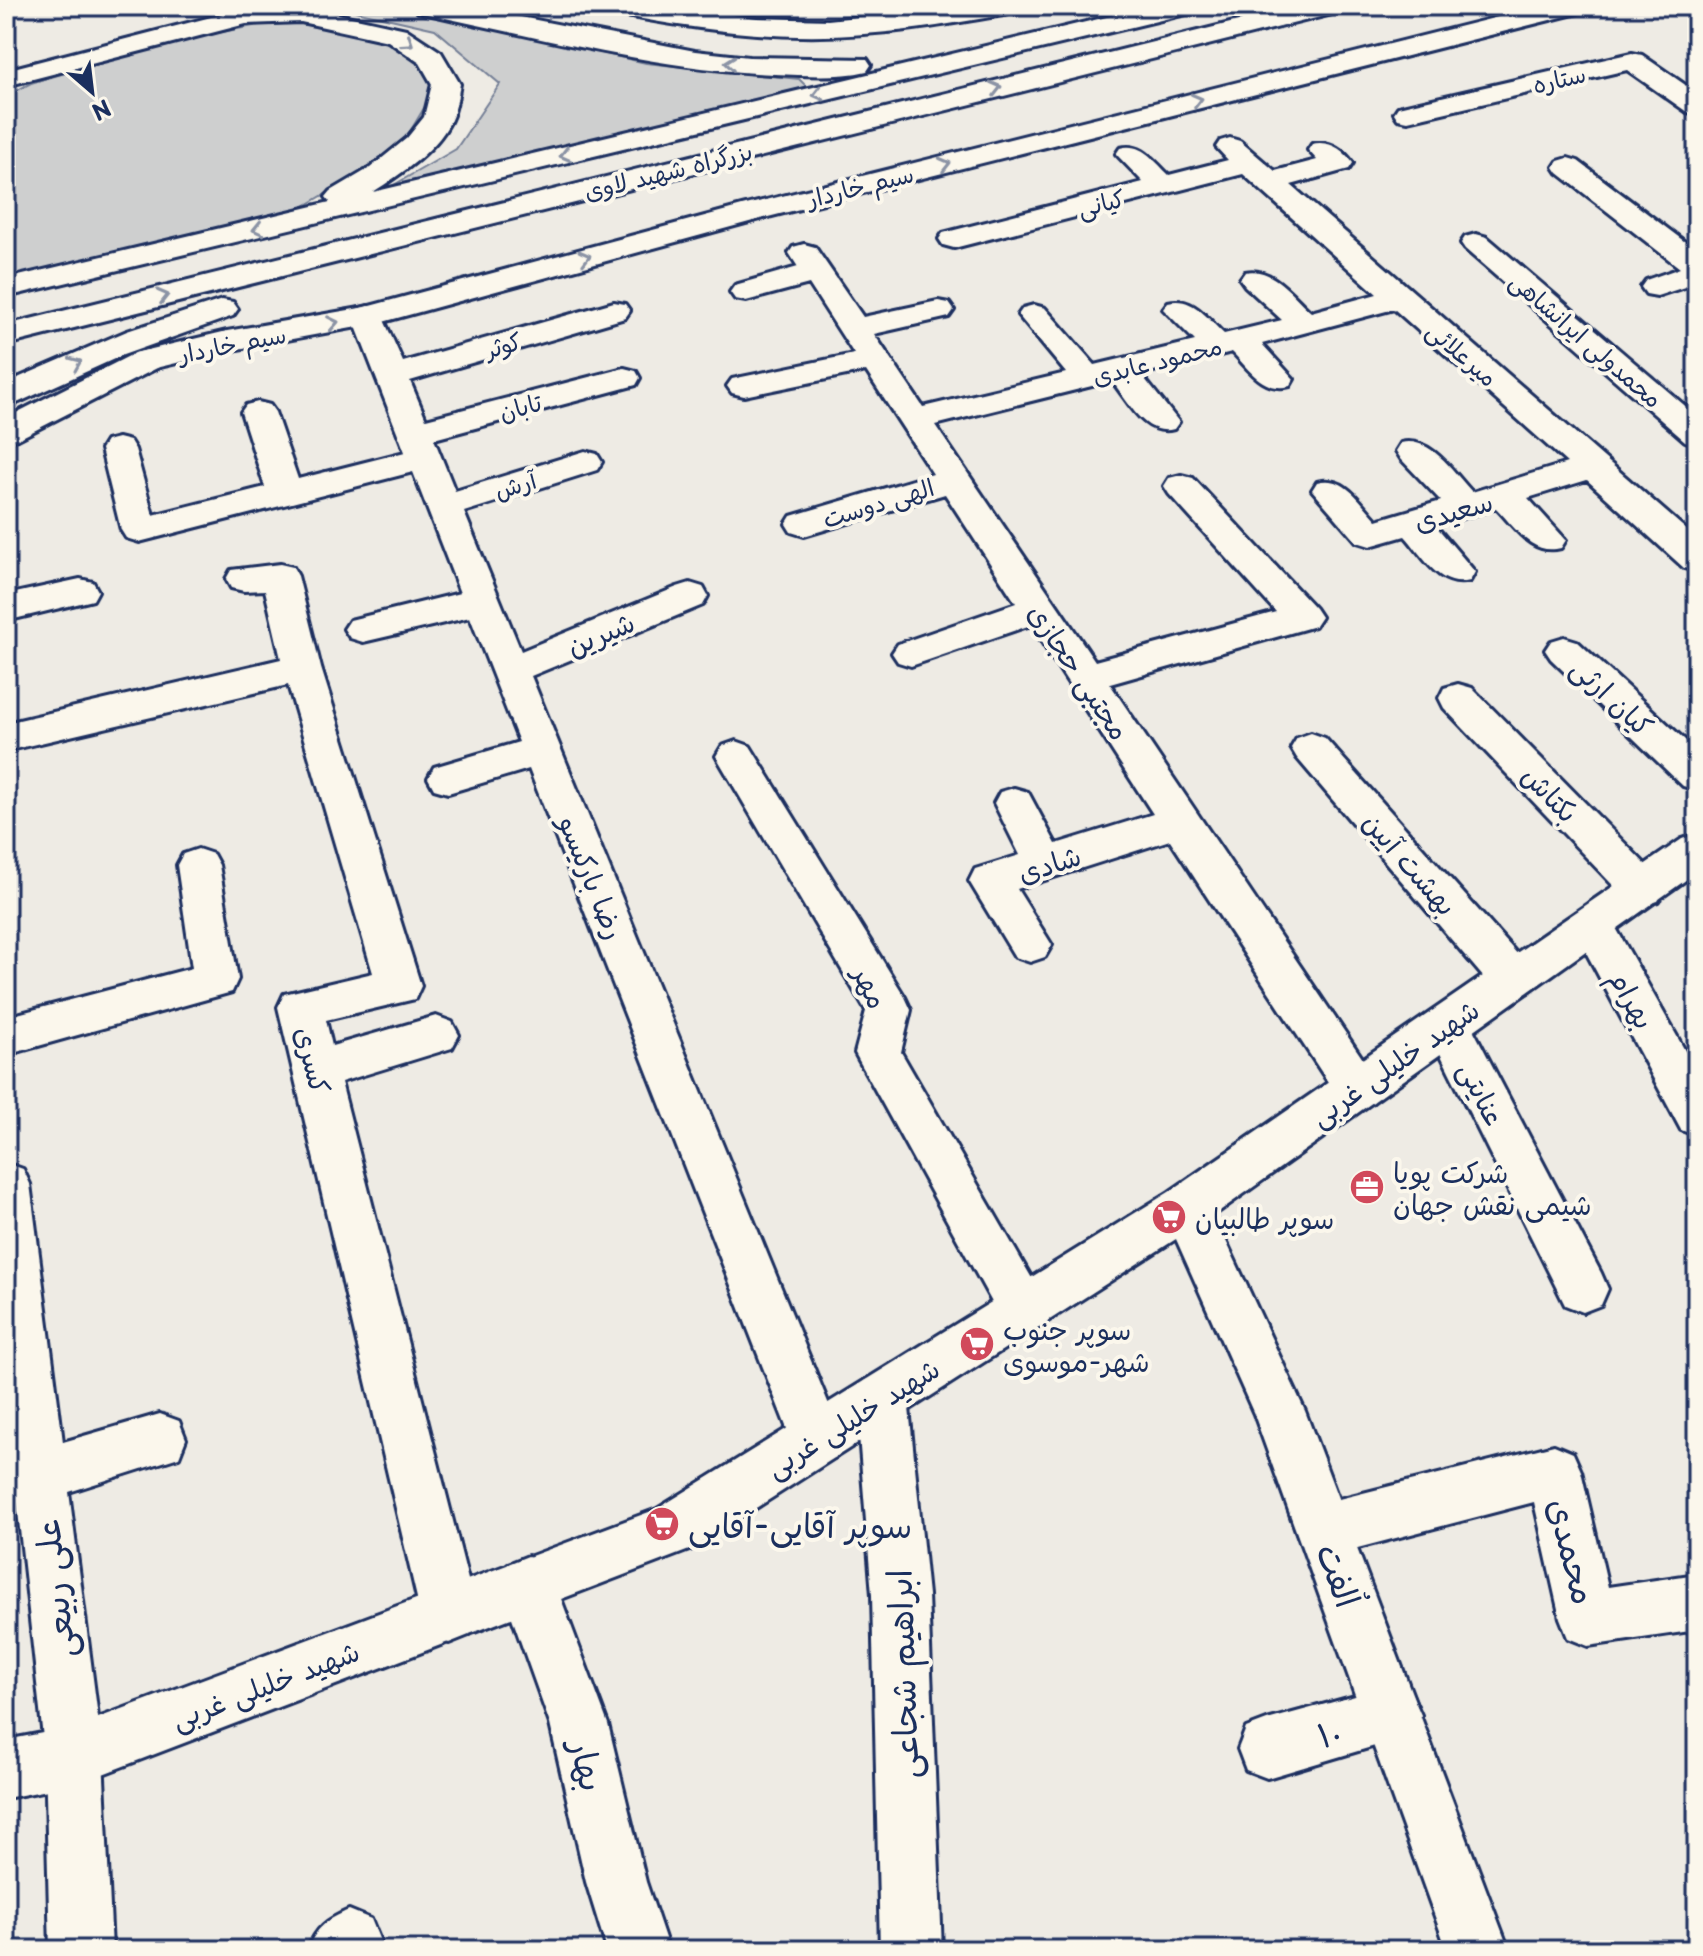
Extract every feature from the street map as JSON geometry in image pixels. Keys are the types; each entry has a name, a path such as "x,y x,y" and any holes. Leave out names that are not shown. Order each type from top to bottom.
{"main road":[{"path":"6,66 186,16 242,6"},
{"path":"427,6 703,60 780,68 915,60 1030,43"},
{"path":"616,6 716,23 805,28 896,24 1009,6"},
{"name":"بزرگراه شهید لاوی","path":"6,288 1186,6"},
{"name":"بزرگراه شهید لاوی","path":"6,335 1331,6"},
{"name":"سیم خاردار","path":"6,432 147,360 227,341 368,316 753,212 1573,6"},
{"path":"6,78 246,16 301,14 397,35 431,58 446,84 438,119 404,155 359,188 295,220"},
{"name":"ستاره","path":"1408,113 1632,61 1697,106"},
{"path":"6,398 67,365 172,324 893,113"},
{"name":"کیانی","path":"954,239 1249,164 1339,163 1322,150"},
{"path":"1130,154 1202,205"},
{"path":"1608,156 1568,167 1618,220 1694,261 1657,287"},
{"name":"میرعلائی","path":"1249,164 1697,559"},
{"path":"1097,204 1121,230"},
{"path":"1057,214 1083,241"},
{"name":"محمدولی ایرانشاهی","path":"1476,243 1697,434"},
{"name":"مجتبی حجازی","path":"746,292 810,263 1357,1088"},
{"path":"1256,279 1305,324"},
{"name":"محمود عابدی","path":"913,420 1305,324 1400,297"},
{"path":"1179,309 1278,379"},
{"path":"744,386 863,344 938,310"},
{"name":"کوثر","path":"392,376 614,311"},
{"path":"1034,315 1087,377"},
{"name":"رضا بارکیسو","path":"368,316 817,1439"},
{"path":"1120,369 1162,422"},
{"name":"تابان","path":"118,449 139,530 285,493 624,378"},
{"path":"258,412 285,493"},
{"path":"1413,451 1467,507"},
{"name":"آرش","path":"444,506 585,462"},
{"name":"سعیدی","path":"1329,490 1370,534 1505,496 1593,467"},
{"name":"الهی دوست","path":"804,524 953,480"},
{"path":"1084,678 1302,617 1181,486"},
{"path":"1505,496 1548,540"},
{"path":"1413,522 1457,572"},
{"name":"کسری","path":"244,579 280,576 302,668 399,986 300,1007 449,1615"},
{"path":"6,608 80,591"},
{"name":"شیرین","path":"510,670 690,596"},
{"path":"363,629 482,601"},
{"path":"911,653 1038,609"},
{"name":"کیان ارثی","path":"1564,650 1697,775"},
{"path":"6,737 302,668"},
{"name":"بکتاش","path":"1458,698 1643,889"},
{"name":"بهشت آیین","path":"1311,748 1512,979"},
{"path":"448,778 542,750"},
{"name":"مهر","path":"736,756 889,1010 878,1053 1023,1310"},
{"path":"1014,803 1045,864"},
{"name":"شادی","path":"1030,945 990,881 1180,821"},
{"name":"شهید خلیلی غربی","path":"6,1769 74,1756 673,1530 1186,1207 1697,850"},
{"path":"6,1036 216,979 198,865"},
{"name":"بهرام","path":"1592,924 1697,1116"},
{"name":"عنایتی","path":"1448,1025 1583,1289"},
{"path":"316,1070 436,1035"},
{"name":"علی ربیعی","path":"6,1184 74,1756 81,1950"},
{"name":"اُلفت","path":"1186,1207 1279,1411 1478,1950"},
{"name":"ابراهیم شجاعی","path":"882,1398 900,1595 911,1950"},
{"path":"40,1475 160,1439"},
{"name":"محمدی","path":"1323,1530 1554,1471 1588,1618 1697,1602"},
{"name":"بهار","path":"528,1584 579,1724 616,1882 638,1950"},
{"name":"۱۰","path":"1267,1749 1392,1715"}],"shaded area":[{"path":"333,6 392,6 646,63 799,79 807,87 385,190 456,149 500,84 435,29"},
{"path":"279,21 377,34 423,61 433,93 399,150 303,207 6,278 6,96 31,83 165,43"}],"place":[{"name":"شرکت پویا شیمی نقش جهان","path":"1367,1187"},
{"name":"سوپر طالبیان","path":"1169,1217"},
{"name":"سوپر جنوب شهر-موسوی","path":"977,1344"},
{"name":"سوپر آقایی-آقایی","path":"662,1524"}]}
